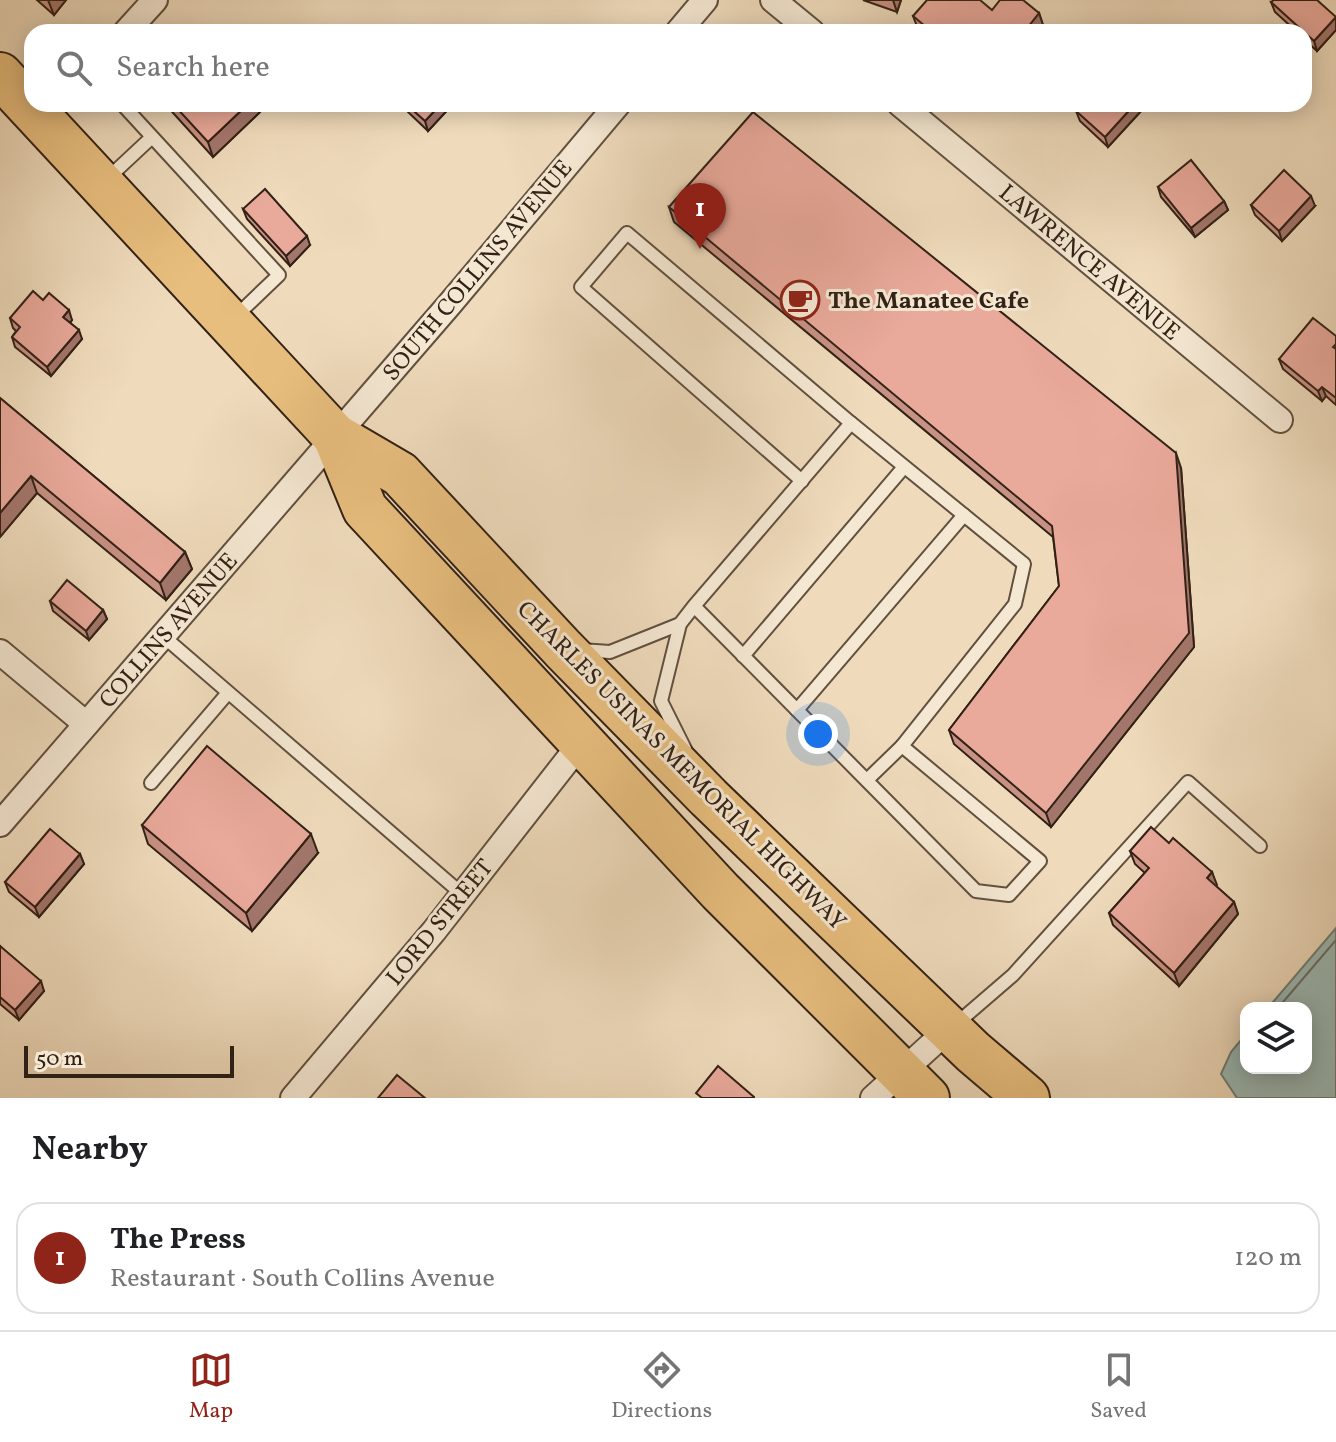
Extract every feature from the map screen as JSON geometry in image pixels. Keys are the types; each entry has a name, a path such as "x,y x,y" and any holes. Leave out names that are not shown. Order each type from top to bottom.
{"highway":[{"name":"CHARLES USINAS MEMORIAL HIGHWAY","path":"0,75 24,93"},
{"name":"CHARLES USINAS MEMORIAL HIGHWAY","path":"51,113 101,185 335,436 400,474 563,649 709,798 949,1029 1027,1098"},
{"name":"CHARLES USINAS MEMORIAL HIGHWAY","path":"335,436 365,509 740,912 899,1089"}],"street":[{"path":"133,24 155,0"},
{"path":"685,24 705,0"},
{"path":"773,0 802,24"},
{"name":"SOUTH COLLINS AVENUE","path":"335,436 611,112"},
{"name":"LAWRENCE AVENUE","path":"910,112 1280,420"},
{"name":"COLLINS AVENUE","path":"0,824 335,436"},
{"path":"0,652 86,724"},
{"name":"LORD STREET","path":"293,1098 462,894 581,743"},
{"path":"899,1089 949,1029"}],"lane":[{"path":"129,112 279,275 229,323"},
{"path":"101,185 152,137"},
{"path":"802,481 581,287 627,233 851,423 1024,564 1015,604 902,746 867,780"},
{"path":"709,798 661,701 680,624 851,423"},
{"path":"743,656 904,467"},
{"path":"797,710 964,515"},
{"path":"694,606 976,891 1009,895 1040,861 902,746"},
{"path":"563,649 610,652 680,624"},
{"path":"163,636 227,694 387,826 462,894"},
{"path":"151,783 227,694"},
{"path":"949,1029 1013,975 1188,782 1260,846"}],"water":[{"path":"1336,928 1336,1098 1237,1098 1221,1074 1240,1041 1240,1074 1312,1074 1312,1002 1273,1002"}],"building":[{"path":"927,0 980,0 992,10 1000,0 1023,0 1039,13 1030,24 922,24 913,16"},
{"path":"1317,0 1336,17 1314,41 1312,24 1295,24 1271,2"},
{"path":"180,112 240,112 208,142"},
{"path":"415,112 433,112 425,121"},
{"path":"753,112 1176,453 1189,633 1046,813 949,730 1059,586 1052,526 669,207"},
{"path":"1077,112 1128,112 1105,137"},
{"path":"1191,160 1224,201 1191,228 1158,187"},
{"path":"1284,170 1311,196 1279,231 1251,205"},
{"path":"265,189 307,236 286,256 243,209"},
{"path":"33,291 43,300 49,293 69,310 63,317 79,330 47,367 12,337 20,327 10,318"},
{"path":"1313,318 1336,336 1333,347 1336,349 1336,398 1322,387 1318,391 1279,359"},
{"path":"0,398 185,552 160,583 31,476 0,513"},
{"path":"67,580 103,610 86,631 50,601"},
{"path":"207,746 311,834 246,913 142,825"},
{"path":"1151,827 1169,843 1173,838 1212,872 1207,878 1234,902 1174,973 1109,913 1149,868 1130,851"},
{"path":"50,829 80,854 35,907 5,882"},
{"path":"0,946 41,981 15,1010 0,997"},
{"path":"718,1066 754,1098 702,1098 696,1093"},
{"path":"397,1075 425,1098 378,1098"}],"place":[{"name":"The Press","path":"700,249"},
{"name":"The Manatee Cafe","path":"800,300"}]}
